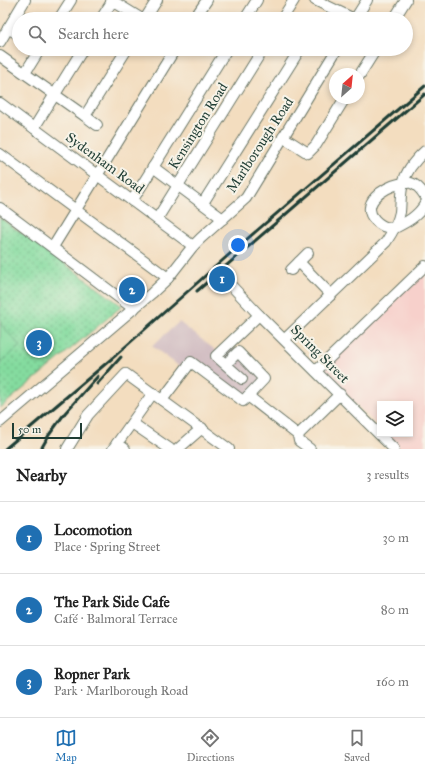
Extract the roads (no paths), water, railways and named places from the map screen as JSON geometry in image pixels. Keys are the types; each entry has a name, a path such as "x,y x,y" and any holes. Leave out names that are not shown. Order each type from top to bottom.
{"street":[{"path":"18,12 25,0"},
{"path":"63,12 71,0"},
{"path":"105,12 112,0 131,12"},
{"path":"149,12 157,0"},
{"path":"199,12 207,0"},
{"path":"249,12 257,0"},
{"path":"286,12 294,0"},
{"path":"315,0 340,12"},
{"path":"359,12 367,0"},
{"path":"398,12 406,0"},
{"path":"0,42 12,21"},
{"path":"8,28 12,31"},
{"path":"0,56 97,125"},
{"path":"25,73 36,56"},
{"path":"34,128 79,56"},
{"path":"85,116 123,56"},
{"path":"53,247 171,56"},
{"path":"132,201 223,56"},
{"name":"Kensington Road","path":"157,219 259,56"},
{"path":"203,204 296,56"},
{"name":"Marlborough Road","path":"0,422 134,309 168,278 193,246 246,198 333,56"},
{"path":"365,68 374,56"},
{"name":"Sydenham Road","path":"0,104 193,246"},
{"path":"283,137 308,153 316,145 341,104"},
{"path":"285,339 386,242 395,228 400,213 403,184 408,171 425,151"},
{"path":"0,154 168,278"},
{"path":"153,167 223,219"},
{"path":"425,196 420,189 411,183 393,185 381,191 372,201 370,207 373,218 385,227 395,228 414,217 425,204"},
{"path":"0,208 134,309"},
{"path":"291,270 308,253"},
{"path":"300,262 331,295"},
{"path":"316,371 425,266"},
{"name":"Spring Street","path":"226,279 259,315 285,339 394,449"},
{"path":"242,379 216,356 259,315"},
{"path":"162,400 191,362 243,401 264,379 238,352 226,364"},
{"path":"67,449 88,415 126,374 229,449"},
{"path":"118,447 132,423 153,393"},
{"path":"298,435 340,394"},
{"path":"248,396 298,435 299,440 310,449"},
{"path":"132,423 170,449"},
{"path":"178,449 202,428"}],"railway":[{"path":"5,449 116,355 232,252 425,86"},
{"path":"197,291 425,94"},
{"path":"97,384 121,357"},
{"path":"41,449 65,413 98,376"}],"place":[{"name":"Locomotion","path":"222,279"},
{"name":"The Park Side Cafe","path":"132,290"},
{"name":"Ropner Park","path":"39,343"}]}
